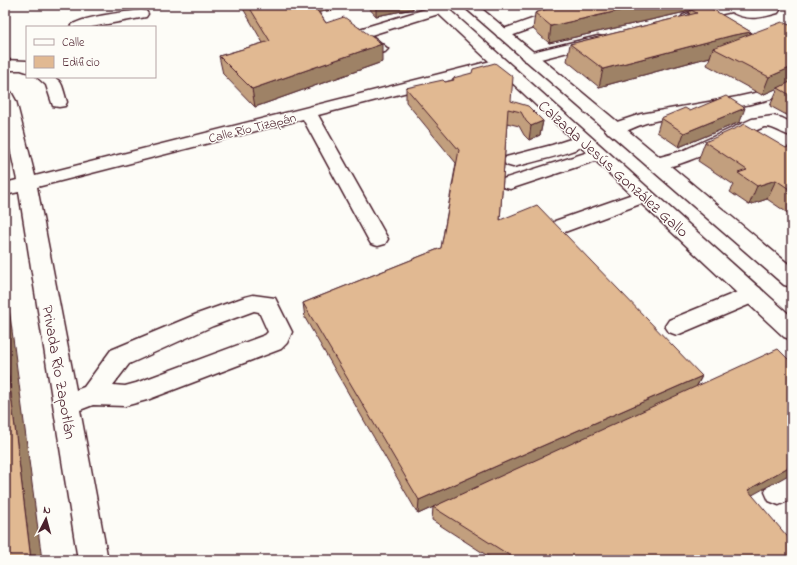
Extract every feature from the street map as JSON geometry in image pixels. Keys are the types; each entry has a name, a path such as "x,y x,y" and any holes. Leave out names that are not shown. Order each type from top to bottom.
{"street":[{"path":"109,5 118,23"},
{"name":"Calzada Jesús González Gallo","path":"469,5 656,164 788,270"},
{"path":"503,34 584,5"},
{"path":"382,50 361,33 438,7"},
{"name":"Calzada Jesús González Gallo","path":"438,7 792,331"},
{"path":"725,8 730,24"},
{"path":"673,22 725,8 752,16 773,10"},
{"path":"79,26 83,24 118,23 141,14"},
{"path":"529,57 612,36"},
{"name":"Calle Río Tizapán","path":"16,186 499,64"},
{"path":"5,65 26,65"},
{"path":"47,78 53,83 59,102"},
{"path":"614,129 641,119 737,102 769,94 792,86"},
{"name":"Privada Río Zapotlán","path":"5,96 8,101 16,186 66,404 93,560"},
{"path":"308,112 378,239"},
{"path":"656,164 688,155 758,123 769,120 777,121 792,131"},
{"path":"513,160 558,149 583,140"},
{"path":"510,183 598,154"},
{"path":"562,226 644,196"},
{"path":"677,326 752,294"},
{"path":"66,404 93,395 125,396 138,393 273,342 279,337 280,332 267,304 253,303 205,320 120,357 93,395"}],"building":[{"path":"248,5 313,5 326,23 344,17 382,44 252,89 219,56 270,41"},
{"path":"558,5 645,5 551,26 535,13"},
{"path":"707,6 751,32 734,35 603,69 570,44 697,13 691,10"},
{"path":"782,22 792,26 792,67 769,77 713,48"},
{"path":"495,63 513,77 511,101 528,106 543,121 531,126 521,112 508,109 500,220 537,205 702,376 419,500 303,303 441,248 459,150 406,88 443,80 445,82 454,80 453,78 472,73 473,69"},
{"path":"792,81 792,96 778,88"},
{"path":"726,96 745,108 684,133 661,118 685,108 690,111"},
{"path":"745,124 786,148 792,145 792,191 776,180 757,186 738,173 747,170 705,142"},
{"path":"5,345 31,560 5,560"},
{"path":"778,349 792,363 792,465 748,490 792,542 792,560 517,560 433,507"}]}
